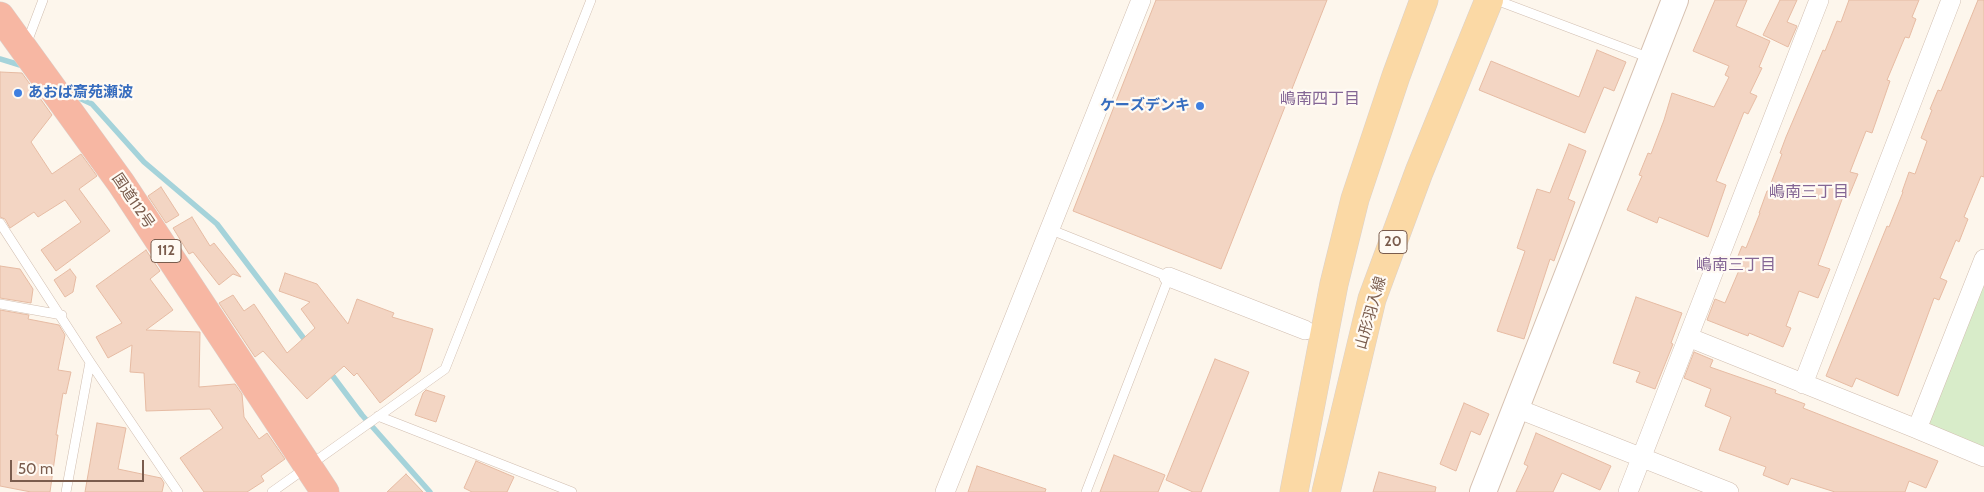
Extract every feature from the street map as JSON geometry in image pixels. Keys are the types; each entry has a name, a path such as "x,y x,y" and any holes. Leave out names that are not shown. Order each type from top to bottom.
{"highway":[{"name":"国道112号","path":"0,16 121,183 325,492"}],"main road":[{"path":"1294,492 1334,284 1355,199 1396,76 1424,0"},
{"name":"山形羽入線","path":"1326,492 1372,299 1419,172 1489,0"}],"street":[{"path":"945,492 1141,0"},
{"path":"1483,492 1675,0"},
{"path":"1628,492 1819,0"},
{"path":"1803,384 1951,0"},
{"path":"1917,429 1984,260"},
{"path":"1169,277 1305,330"},
{"path":"1688,337 1984,457"},
{"path":"1516,408 1729,492"}],"lane":[{"path":"25,48 43,0"},
{"path":"272,492 445,368 590,0"},
{"path":"1496,0 1652,59"},
{"path":"0,223 62,315 90,362 178,492"},
{"path":"1049,229 1169,277 1086,492"},
{"path":"0,304 62,315"},
{"path":"66,492 90,362"},
{"path":"376,417 572,492"}],"green space":[{"path":"1984,260 1984,457 1917,429"}],"building":[{"name":"ケーズデンキ","path":"1156,0 1327,0 1221,269 1073,211"},
{"path":"1715,0 1747,0 1736,26 1770,41 1759,67 1762,68 1750,93 1757,96 1748,114 1744,112 1716,181 1726,185 1708,237 1659,217 1657,223 1627,210 1642,176 1639,175 1648,153 1651,154 1672,93 1714,107 1729,77 1725,75 1729,66 1693,51"},
{"path":"1780,0 1797,0 1787,22 1797,26 1788,47 1763,35"},
{"path":"1849,0 1919,0 1912,17 1916,19 1909,38 1905,37 1887,80 1890,81 1872,133 1866,131 1850,172 1858,174 1849,196 1844,194 1818,265 1830,269 1818,298 1799,291 1786,326 1791,328 1783,347 1749,333 1748,336 1707,320 1715,299 1725,303 1740,268 1734,266 1742,246 1746,248 1782,154 1780,153 1786,137 1823,50 1825,51 1837,21 1841,22"},
{"path":"1978,0 1984,0 1984,177 1981,176 1964,217 1968,219 1959,242 1956,240 1940,278 1947,281 1939,300 1934,298 1898,396 1856,378 1852,387 1826,376 1887,226 1889,227 1909,172 1915,174 1927,141 1921,138 1932,110 1930,109 1938,90 1941,91"},
{"path":"1597,50 1626,62 1614,91 1604,87 1585,133 1479,90 1491,61 1579,97"},
{"path":"0,72 22,73 52,115 31,142 52,174 81,154 97,176 79,189 110,231 56,271 41,250 81,222 65,200 38,217 34,212 10,228 5,219 0,217"},
{"path":"1569,144 1586,151 1568,199 1575,202 1554,261 1550,259 1524,339 1497,331 1525,251 1517,248 1537,189 1550,193"},
{"path":"161,187 179,215 166,223 148,196"},
{"path":"192,217 210,246 214,243 241,277 233,274 219,285 193,252 189,254 173,228"},
{"path":"146,250 160,271 150,279 173,310 146,330 200,332 199,387 235,384 242,394 244,417 259,439 267,433 285,459 261,476 264,481 247,492 204,492 180,458 223,428 210,409 146,411 144,373 130,372 132,345 108,358 96,337 122,323 96,286"},
{"path":"0,266 20,269 33,289 31,303 0,298"},
{"path":"70,269 76,277 73,292 65,297 54,280"},
{"path":"285,273 317,284 348,324 357,299 394,313 392,317 433,329 420,372 380,403 357,373 354,376 344,366 307,399 263,351 255,357 219,303 233,295 244,311 254,304 287,353 315,328 301,309 310,302 279,291"},
{"path":"1636,297 1682,313 1671,343 1673,344 1655,389 1636,382 1640,372 1613,363"},
{"path":"0,310 29,315 28,319 59,325 65,335 58,370 71,372 66,394 63,393 50,492 31,492 0,486"},
{"path":"1694,352 1713,360 1710,367 1776,390 1775,393 1805,404 1803,408 1938,461 1926,488 1909,481 1905,492 1835,492 1791,478 1788,485 1763,475 1766,467 1719,450 1731,417 1705,406 1711,389 1684,378"},
{"path":"1215,359 1249,372 1201,492 1193,492 1166,480"},
{"path":"426,390 445,396 436,422 415,415 423,393"},
{"path":"1464,403 1489,414 1480,435 1471,431 1456,471 1440,464"},
{"path":"97,423 126,428 118,469 161,478 164,483 162,492 85,492"},
{"path":"1536,433 1611,466 1600,490 1562,473 1553,492 1516,492 1528,466 1524,464"},
{"path":"1114,455 1165,475 1158,492 1100,492"},
{"path":"476,461 514,477 507,492 472,492 464,488"},
{"path":"977,466 1046,489 1045,492 968,492"},
{"path":"1379,472 1436,487 1435,492 1373,492"},
{"path":"406,474 423,492 387,492"}],"waterway":[{"path":"0,59 20,65"},
{"path":"77,97 92,104 144,162 217,224 308,344"},
{"path":"329,371 362,415 430,492"}],"place":[{"name":"あおば斎苑瀬波","path":"18,93"},
{"name":"ケーズデンキ","path":"1200,106"}],"district":[{"name":"嶋南四丁目","path":"1320,99"},
{"name":"嶋南三丁目","path":"1809,192"},
{"name":"嶋南三丁目","path":"1736,265"}]}
